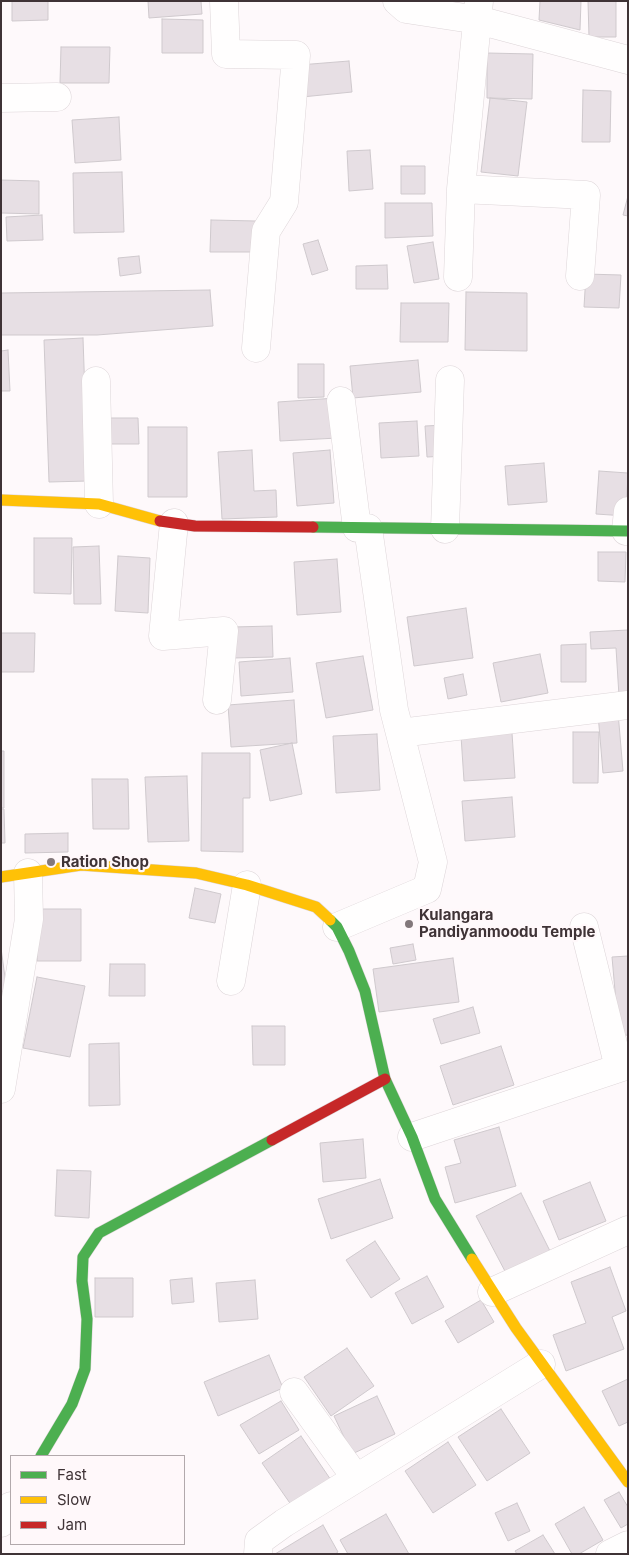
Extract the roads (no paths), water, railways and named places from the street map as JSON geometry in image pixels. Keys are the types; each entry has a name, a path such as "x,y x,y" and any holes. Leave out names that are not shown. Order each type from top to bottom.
{"street":[{"path":"224,1 226,54 296,55 284,202 266,231 256,348"},
{"path":"398,1 406,9 478,11 628,60"},
{"path":"458,277 461,188 478,11"},
{"path":"1,98 57,97"},
{"path":"461,188 586,194 580,276"},
{"path":"96,380 99,504"},
{"path":"445,529 450,380"},
{"path":"337,927 427,889 433,862 394,710 341,401"},
{"path":"1,500 99,504 155,520 195,526 445,529 627,524"},
{"path":"174,523 163,636 224,631 218,700"},
{"path":"400,733 628,705"},
{"path":"1,878 81,864 196,873 248,885 316,907 337,927 366,991 385,1079 412,1137 435,1199 492,1292 541,1364 628,1482"},
{"path":"1,1089 29,919 28,873"},
{"path":"231,981 248,885"},
{"path":"412,1137 624,1066 584,927"},
{"path":"42,1455 72,1404 85,1369 87,1319 82,1281 83,1257 99,1233 385,1079"},
{"path":"492,1292 628,1230"},
{"path":"258,1554 259,1541 284,1523 541,1364"},
{"path":"294,1392 356,1478"},
{"path":"1,1523 10,1508"},
{"path":"610,1554 628,1545"}],"place":[{"name":"Ration Shop","path":"51,862"},
{"name":"Kulangara Pandiyanmoodu Temple","path":"409,924"}]}
